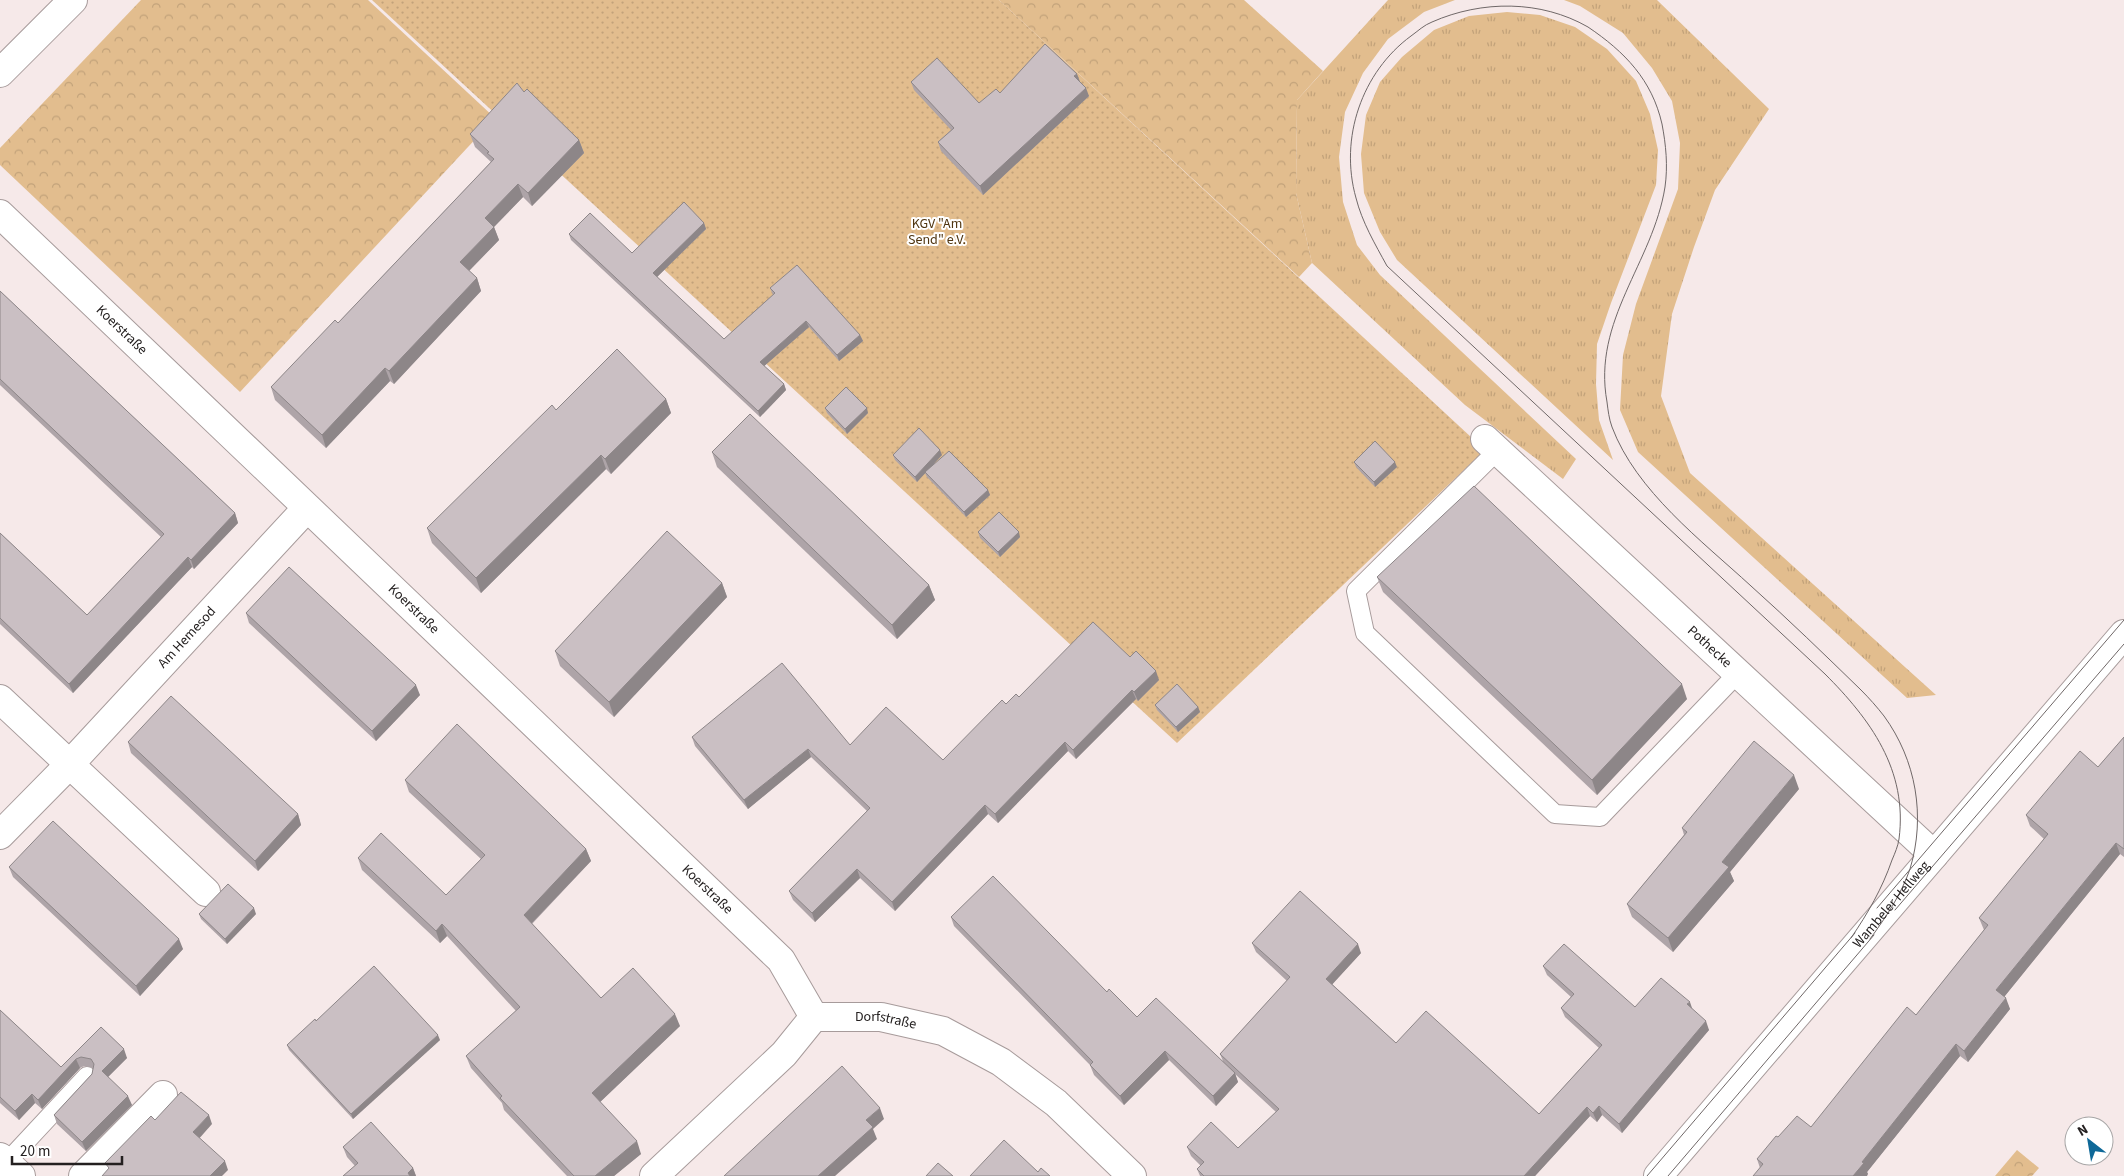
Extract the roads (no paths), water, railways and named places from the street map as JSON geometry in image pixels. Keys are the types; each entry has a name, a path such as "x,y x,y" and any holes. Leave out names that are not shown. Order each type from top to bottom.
{"street":[{"path":"0,73 73,0"},
{"name":"Koerstraße","path":"0,214 781,960 814,1016"},
{"name":"Pothecke","path":"1491,444 1934,855"},
{"name":"Am Hemesod","path":"0,835 69,765 306,508"},
{"name":"Wambeler Hellweg","path":"1658,1176 2124,634"},
{"path":"0,699 206,892"},
{"path":"654,1176 784,1054 814,1016"},
{"name":"Dorfstraße","path":"814,1016 881,1017 943,1031 1001,1062 1056,1103 1132,1176"},
{"path":"83,1176 163,1096"}],"lane":[{"path":"1491,444 1356,591 1365,633 1555,814 1600,817 1738,673"},
{"path":"9,1165 87,1076"}],"tram line":[{"path":"1851,938 1879,891 1899,839 1900,814 1898,790 1891,768 1871,728 1857,709 1825,674 1387,266 1365,224 1356,198 1351,175 1353,130 1359,108 1379,68 1394,51 1429,23 1471,10 1511,6 1551,12 1570,18 1588,27 1625,57 1635,68 1651,94 1662,124 1665,140 1665,187 1649,241 1626,292 1608,344 1605,372 1610,421 1623,450 1637,473 1672,514 1861,690 1884,716 1895,733 1911,770 1915,789 1917,809 1915,849 1910,869 1898,897 1870,939"},
{"path":"1877,908 2124,620"},
{"path":"1895,910 2124,644"},
{"path":"1647,1176 1855,933"},
{"path":"1668,1176 1874,935"}],"park label":[{"name":"KGV \"Am Send\" e.V.","path":"937,232"}]}
